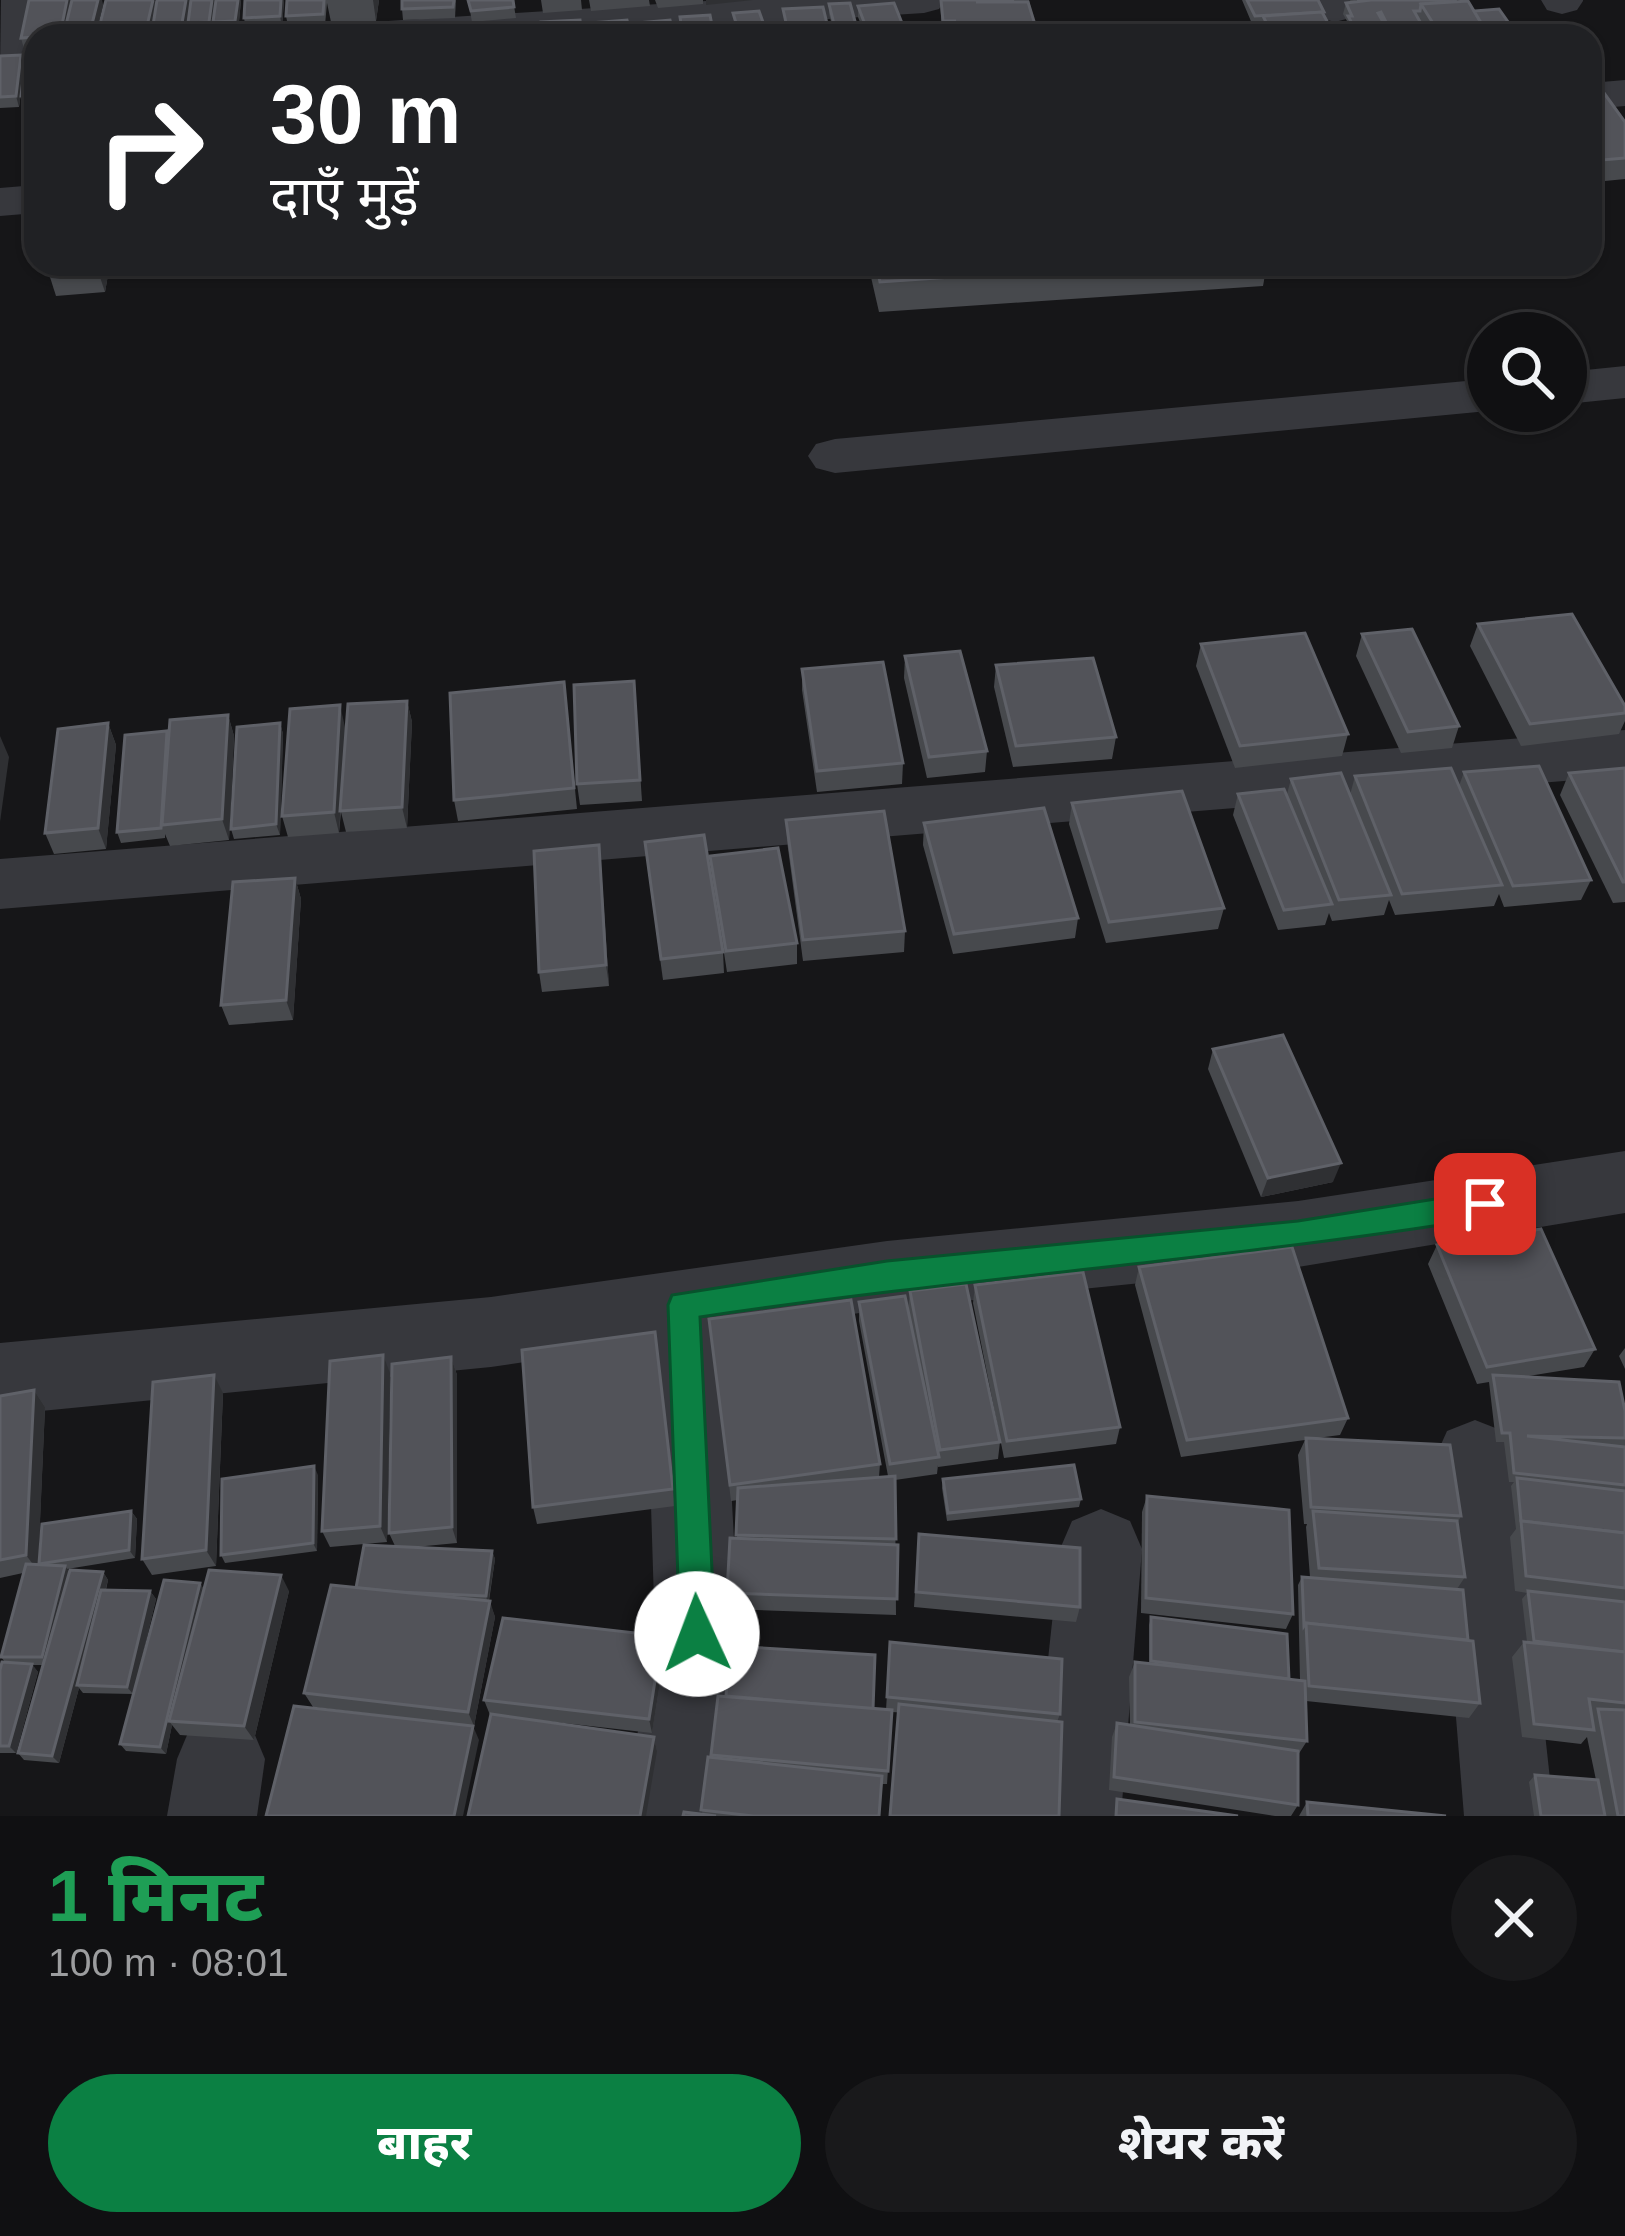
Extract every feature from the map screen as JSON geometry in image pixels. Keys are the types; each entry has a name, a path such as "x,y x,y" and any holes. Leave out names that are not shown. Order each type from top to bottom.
{"street":[{"path":"13,57 22,0"},
{"path":"546,24 924,0"},
{"path":"1587,386 1625,382"},
{"path":"835,456 1467,397"},
{"path":"0,884 1625,753"},
{"path":"0,1379 491,1332 887,1275 1298,1234 1625,1182"},
{"path":"668,1816 697,1634 683,1305"},
{"path":"1475,1458 1509,1816"},
{"path":"1076,1816 1102,1549"}],"building":[{"path":"29,0 67,0 62,24 24,24 21,38"},
{"path":"72,0 98,0 92,24 66,24"},
{"path":"106,0 153,0 147,24 100,24"},
{"path":"157,0 186,0 182,23 153,24"},
{"path":"191,0 212,0 209,22 188,23"},
{"path":"216,0 238,0 235,21 213,22"},
{"path":"245,0 281,0 280,16 244,18"},
{"path":"287,0 324,0 323,14 286,16"},
{"path":"402,0 454,0 453,7 402,9"},
{"path":"468,0 513,0 514,7 471,11"},
{"path":"941,0 1014,0 976,2 1028,2 1035,24 946,24 956,21 943,21"},
{"path":"1247,0 1318,0 1324,12 1255,16"},
{"path":"1468,1 1482,24 1434,24 1421,4"},
{"path":"1456,2 1421,4 1420,11 1414,11 1421,24 1387,24 1381,12 1384,24 1352,24 1346,3"},
{"path":"850,3 856,24 834,24 829,4"},
{"path":"894,3 902,24 865,24 858,6"},
{"path":"823,7 827,24 786,24 783,9"},
{"path":"1499,9 1510,24 1482,24 1474,11"},
{"path":"759,11 764,24 736,24 733,13"},
{"path":"1322,12 1328,24 1267,24 1263,16"},
{"path":"710,15 712,24 681,24 680,17"},
{"path":"580,20 580,24 541,24"},
{"path":"627,20 628,24 588,24"},
{"path":"21,55 16,96 0,97 0,56"},
{"path":"1602,93 1625,122 1625,158 1602,160"},
{"path":"879,276 967,276 880,282"},
{"path":"1572,614 1625,713 1530,724 1478,624"},
{"path":"1412,629 1459,726 1408,732 1362,634"},
{"path":"1305,633 1348,734 1240,746 1201,644"},
{"path":"960,651 987,751 929,757 905,656"},
{"path":"1093,658 1116,737 1016,746 996,665"},
{"path":"883,662 903,763 817,771 802,669"},
{"path":"634,681 640,780 577,784 574,685"},
{"path":"564,682 574,788 454,800 450,693"},
{"path":"407,701 402,807 340,811 348,704"},
{"path":"340,705 334,812 282,816 290,709"},
{"path":"228,715 222,819 162,825 170,720"},
{"path":"108,723 98,828 45,833 58,729"},
{"path":"280,723 276,824 231,829 237,727"},
{"path":"167,731 161,828 117,832 125,735"},
{"path":"1539,766 1591,880 1513,886 1464,772"},
{"path":"1451,768 1502,885 1402,894 1355,776"},
{"path":"1625,768 1625,882 1623,882 1569,773"},
{"path":"1341,773 1391,895 1339,900 1291,779"},
{"path":"1284,789 1332,904 1284,910 1238,794"},
{"path":"1182,791 1224,908 1109,922 1072,803"},
{"path":"1044,808 1078,918 954,934 924,823"},
{"path":"884,811 905,931 803,940 786,820"},
{"path":"704,835 723,952 661,959 645,842"},
{"path":"599,845 606,965 539,972 534,851"},
{"path":"778,848 797,943 726,951 710,856"},
{"path":"295,878 286,1000 221,1005 233,882"},
{"path":"1283,1035 1341,1163 1268,1178 1213,1049"},
{"path":"1541,1229 1595,1349 1487,1367 1437,1245"},
{"path":"1292,1247 1348,1418 1187,1440 1139,1267"},
{"path":"1083,1272 1120,1427 1007,1441 975,1285"},
{"path":"966,1284 1000,1442 940,1450 910,1291"},
{"path":"905,1296 939,1457 890,1464 859,1302"},
{"path":"851,1300 880,1464 730,1485 709,1319"},
{"path":"655,1332 673,1489 533,1507 522,1350"},
{"path":"383,1355 380,1526 322,1531 330,1361"},
{"path":"451,1357 452,1527 389,1533 392,1364"},
{"path":"214,1375 206,1550 142,1559 153,1382"},
{"path":"1493,1375 1619,1382 1625,1438 1527,1436 1625,1447 1625,1485 1514,1473 1510,1433 1502,1433"},
{"path":"34,1390 26,1555 0,1560 0,1396"},
{"path":"1306,1438 1450,1445 1461,1516 1311,1507"},
{"path":"1074,1465 1081,1499 948,1513 943,1479"},
{"path":"314,1466 313,1543 221,1555 222,1479"},
{"path":"895,1476 896,1539 736,1535 738,1488"},
{"path":"1517,1478 1625,1491 1625,1533 1521,1521"},
{"path":"1147,1496 1289,1510 1293,1614 1146,1598"},
{"path":"131,1511 129,1550 39,1564 42,1524"},
{"path":"1313,1511 1457,1521 1465,1577 1319,1568"},
{"path":"1521,1521 1625,1533 1625,1588 1526,1576"},
{"path":"919,1534 1080,1548 1080,1607 916,1592"},
{"path":"730,1538 898,1545 897,1599 727,1593"},
{"path":"364,1545 492,1551 486,1596 356,1588"},
{"path":"26,1564 65,1566 42,1657 1,1657"},
{"path":"70,1570 103,1572 52,1756 18,1753"},
{"path":"209,1570 281,1575 244,1726 169,1721"},
{"path":"1302,1577 1463,1590 1468,1640 1304,1626"},
{"path":"164,1580 200,1583 160,1747 120,1744"},
{"path":"331,1585 490,1601 468,1712 304,1693"},
{"path":"101,1590 150,1591 127,1687 77,1685"},
{"path":"1528,1591 1625,1602 1625,1652 1534,1641"},
{"path":"1151,1617 1287,1634 1289,1679 1151,1661"},
{"path":"503,1618 662,1636 649,1719 484,1700"},
{"path":"1306,1623 1473,1641 1480,1703 1309,1686"},
{"path":"890,1642 1062,1659 1060,1714 887,1697"},
{"path":"1524,1642 1625,1652 1625,1703 1589,1699 1594,1730 1534,1724"},
{"path":"730,1646 875,1655 873,1709 726,1696"},
{"path":"2,1662 32,1664 9,1746 0,1746"},
{"path":"1135,1662 1305,1681 1307,1741 1135,1722"},
{"path":"718,1696 892,1710 888,1771 711,1755"},
{"path":"899,1704 1062,1722 1059,1816 890,1816"},
{"path":"294,1706 473,1726 454,1816 266,1816"},
{"path":"1598,1709 1625,1710 1625,1816 1618,1816"},
{"path":"491,1714 654,1737 640,1816 468,1816"},
{"path":"1117,1723 1298,1751 1298,1805 1114,1777"},
{"path":"708,1757 882,1776 879,1816 753,1816 701,1810"},
{"path":"1535,1775 1598,1780 1605,1816 1541,1816"},
{"path":"1117,1799 1238,1816 1116,1816"},
{"path":"1307,1802 1446,1816 1308,1816"}],"route":[{"path":"697,1634 683,1305 887,1275 1298,1234 1485,1204"}]}
